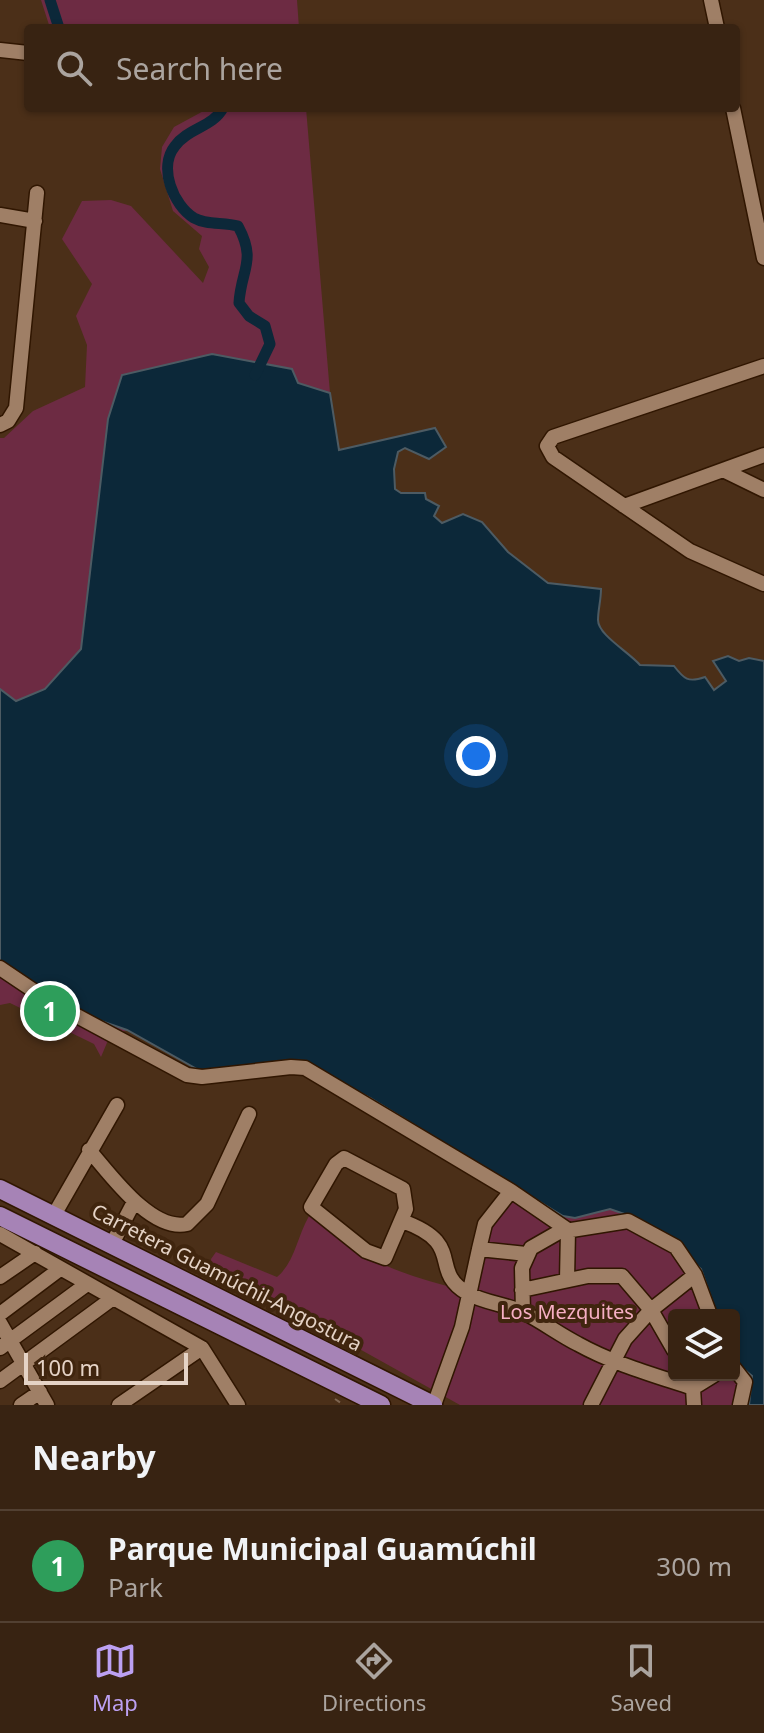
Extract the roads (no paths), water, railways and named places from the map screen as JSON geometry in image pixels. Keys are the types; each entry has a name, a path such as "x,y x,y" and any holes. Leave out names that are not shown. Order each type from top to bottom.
{"main road":[{"name":"Carretera Guamúchil-Angostura","path":"0,1189 434,1405"},
{"path":"0,1216 381,1405"}],"street":[{"path":"711,0 716,24"},
{"path":"0,50 24,53"},
{"path":"734,112 764,258"},
{"path":"4,423 16,408 37,193"},
{"path":"0,215 35,221"},
{"path":"764,366 553,437 547,446 553,457 690,551 764,584"},
{"path":"624,506 764,455"},
{"path":"723,470 764,490"},
{"path":"0,968 49,1001 187,1075 202,1077 305,1068 511,1191 568,1230"},
{"path":"54,1215 117,1105"},
{"path":"89,1150 134,1202 173,1225 194,1220 207,1204 249,1114"},
{"path":"344,1158 403,1189 406,1209 402,1221 389,1253 379,1258 315,1213 311,1201 338,1160 344,1158"},
{"path":"434,1405 470,1295 485,1224 511,1191"},
{"path":"112,1244 134,1202"},
{"path":"402,1221 427,1230 436,1237 445,1254 452,1281 470,1295 523,1312 613,1361 689,1382 694,1405"},
{"path":"523,1312 526,1254 544,1238 612,1221 638,1224 676,1247 695,1275 708,1309"},
{"path":"567,1280 568,1230"},
{"path":"0,1234 202,1348 238,1405"},
{"path":"479,1249 526,1254"},
{"path":"0,1277 35,1253"},
{"path":"0,1314 60,1269"},
{"path":"522,1290 610,1273 622,1276 651,1310 668,1340"},
{"path":"591,1405 625,1339 651,1310 695,1275"},
{"path":"5,1344 87,1284"},
{"path":"0,1381 113,1298"},
{"path":"0,1323 5,1344 23,1364 43,1398 21,1405"},
{"path":"119,1405 202,1348"},
{"path":"740,1376 745,1382 740,1405"}],"water":[{"path":"212,354 292,369 298,383 330,393 339,450 435,428 446,447 429,459 405,448 398,452 394,469 395,489 401,493 425,493 426,499 439,506 434,516 442,523 463,514 482,522 508,552 548,583 601,589 599,626 640,665 674,666 687,679 705,677 714,690 726,681 713,661 728,656 739,661 749,658 764,661 764,1405 749,1405 752,1376 740,1366 740,1309 715,1309 701,1269 656,1229 639,1219 610,1209 575,1218 563,1216 370,1098 300,1063 204,1073 127,1030 84,1015 0,969 0,689 16,701 45,689 81,649 108,419 122,375"}],"waterway":[{"path":"50,0 58,24"},
{"path":"220,112 175,146 170,155 168,175 174,195 186,212 204,222 238,226 244,238 247,257 239,303 249,316 265,326 270,344 255,375"}],"place":[{"name":"Parque Municipal Guamúchil","path":"50,1011"}],"park label":[{"name":"Los Mezquites","path":"567,1311"}]}
